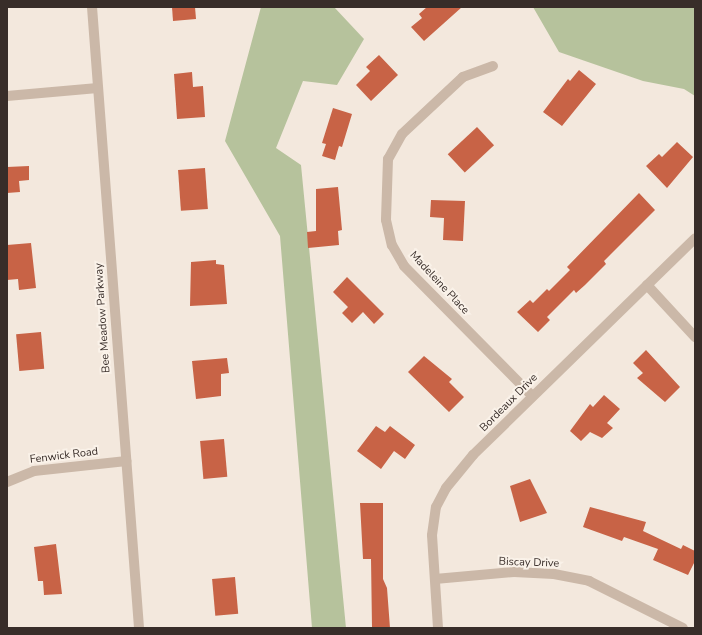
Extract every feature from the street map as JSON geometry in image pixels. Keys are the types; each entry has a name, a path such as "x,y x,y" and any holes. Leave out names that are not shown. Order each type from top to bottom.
{"street":[{"name":"Bee Meadow Parkway","path":"92,7 138,628"},
{"name":"Madeleine Place","path":"492,66 463,77 402,134 388,158 386,220 392,245 404,266 532,396"},
{"path":"7,96 98,88"},
{"name":"Bordeaux Drive","path":"438,628 432,535 436,507 446,488 473,455 695,238"},
{"path":"647,286 695,337"},
{"name":"Fenwick Road","path":"7,482 34,471 126,461"},
{"name":"Biscay Drive","path":"435,579 514,572 554,574 589,581 683,628"}],"green space":[{"path":"261,7 334,7 364,39 337,85 303,81 276,148 301,165 346,628 312,628 280,236 225,141"},
{"path":"533,7 695,7 695,96 684,89 643,81 559,52"}],"building":[{"path":"172,7 195,7 196,19 173,21"},
{"path":"427,7 462,7 424,41 411,27 422,18 419,14"},
{"path":"379,55 398,75 371,101 356,85 370,71 366,67"},
{"path":"579,70 596,84 562,126 543,112 568,79 570,81"},
{"path":"192,72 193,87 203,86 205,117 177,119 174,74"},
{"path":"333,108 352,114 342,147 339,146 335,160 322,156 326,144 322,143"},
{"path":"477,127 494,145 465,173 448,154"},
{"path":"677,142 693,157 667,188 646,166 659,154 662,157"},
{"path":"29,166 29,180 19,181 20,192 7,193 7,167"},
{"path":"205,168 208,209 181,211 178,170"},
{"path":"338,187 342,230 338,231 339,245 308,248 307,232 316,231 316,189"},
{"path":"639,193 655,210 604,261 606,264 585,285 576,293 574,290 547,317 550,320 538,332 517,312 530,300 533,303 547,289 549,291 570,270 567,267"},
{"path":"431,200 465,201 463,241 443,240 444,218 430,217"},
{"path":"31,243 36,288 19,290 18,279 7,280 7,245"},
{"path":"216,260 216,264 224,265 227,304 190,306 191,262"},
{"path":"347,277 384,314 374,324 363,312 352,323 342,313 348,307 333,292"},
{"path":"41,332 44,369 19,371 16,334"},
{"path":"646,350 680,387 665,402 637,378 643,373 633,363"},
{"path":"424,356 452,379 449,382 464,397 449,412 408,372"},
{"path":"227,358 229,373 221,374 221,396 196,399 192,361"},
{"path":"604,395 620,409 607,423 613,428 602,438 590,432 581,441 570,431 590,404 593,407"},
{"path":"376,426 385,432 390,426 415,445 405,459 394,451 381,469 357,451"},
{"path":"224,439 227,477 203,479 200,441"},
{"path":"530,479 547,513 520,522 510,486"},
{"path":"360,503 383,503 383,579 387,588 390,628 372,628 371,559 363,559"},
{"path":"590,507 646,522 643,531 681,549 683,545 695,551 695,561 688,575 653,560 658,549 624,537 622,541 583,527"},
{"path":"56,544 62,594 44,595 43,581 38,581 34,547"},
{"path":"235,577 238,614 215,616 212,579"}]}
